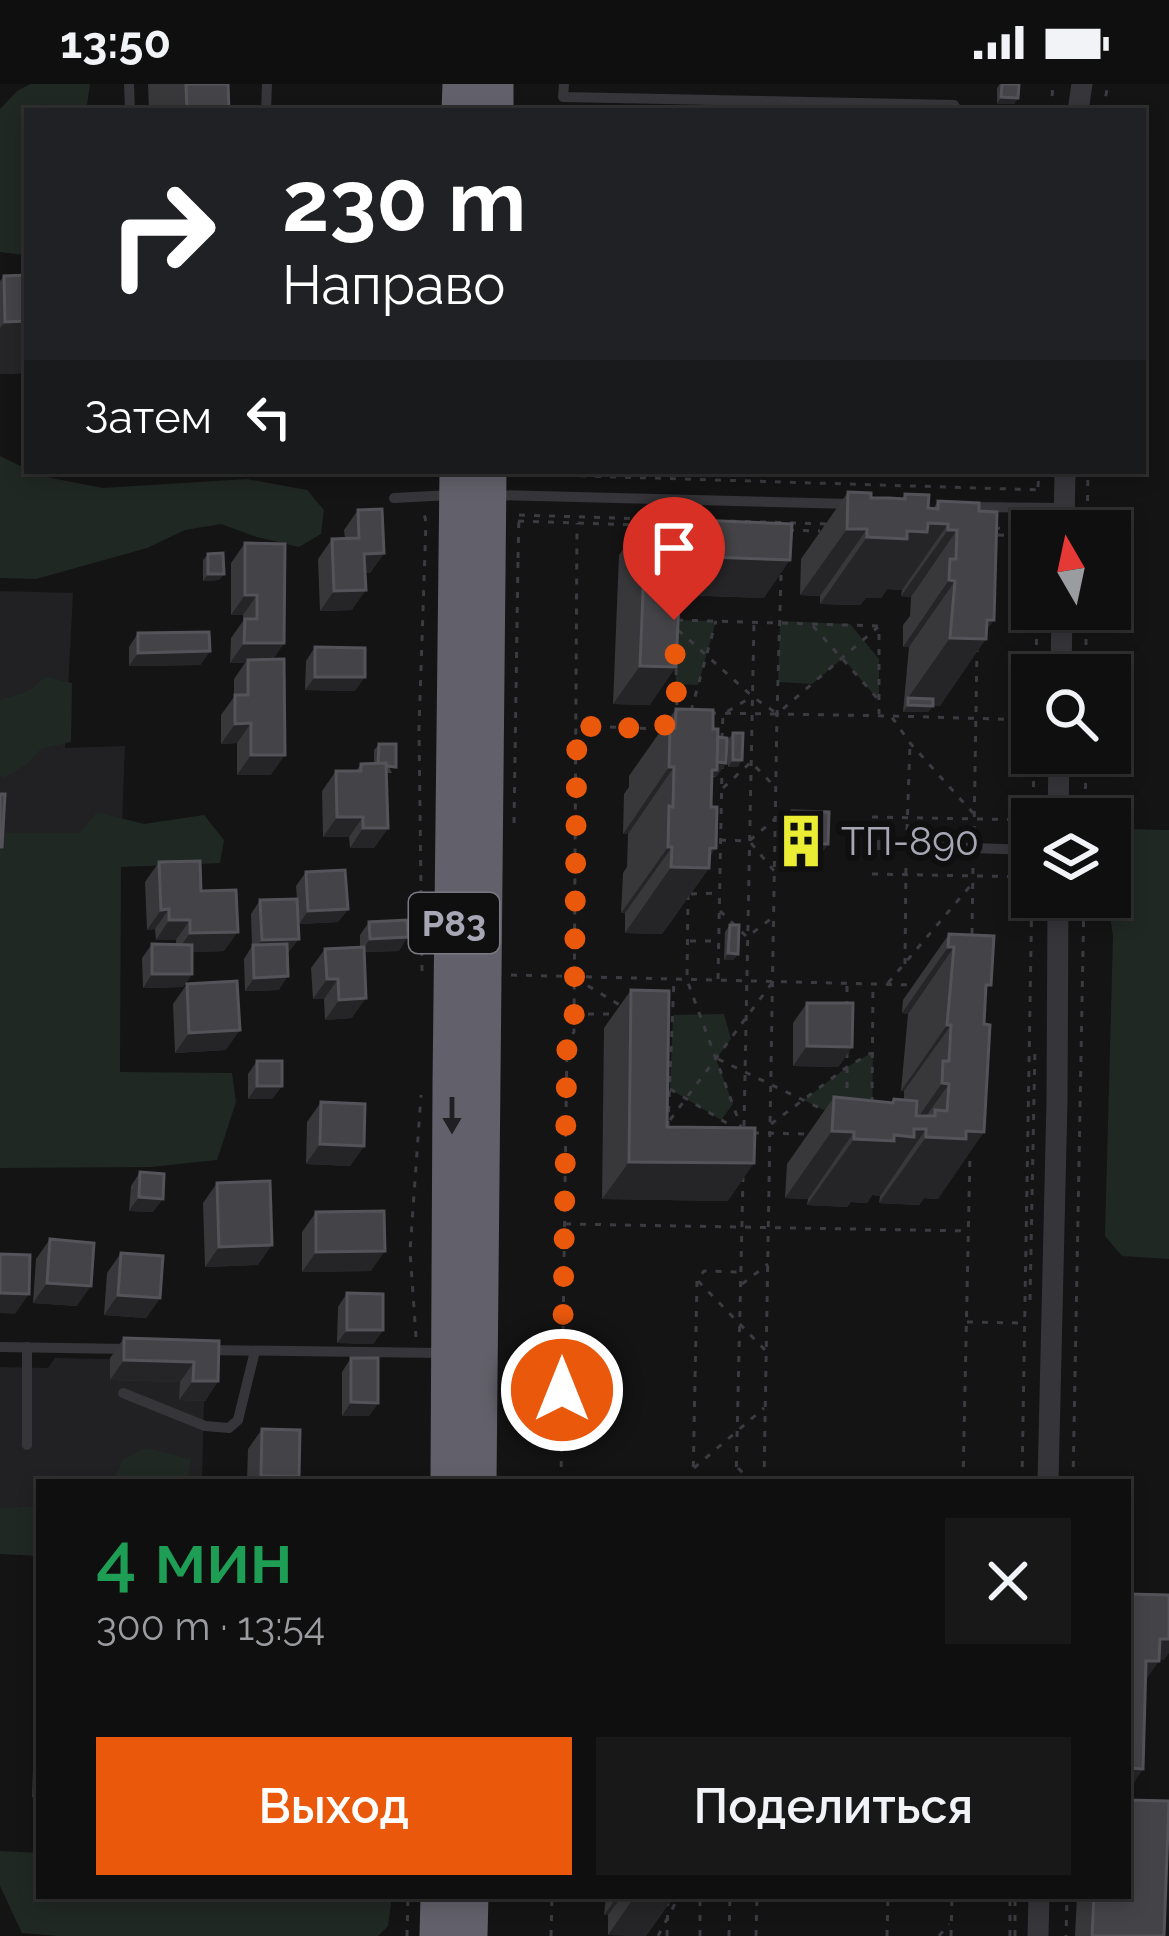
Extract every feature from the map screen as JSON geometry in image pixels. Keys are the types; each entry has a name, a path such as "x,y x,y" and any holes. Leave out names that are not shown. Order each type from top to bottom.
{"highway":[{"name":"Р83","path":"450,1479 434,1353 489,489"},
{"name":"Р83","path":"477,1479 489,489"},
{"path":"439,1936 440,1899"},
{"path":"468,1936 469,1899"}],"street":[{"path":"1064,510 1065,474"},
{"path":"1048,1479 1058,918"},
{"path":"1038,1936 1047,1899"}],"lane":[{"path":"563,84 563,97 956,108"},
{"path":"394,498 489,489 875,505"},
{"path":"945,506 1011,514"},
{"path":"879,845 1011,849"},
{"path":"0,1347 141,1349"},
{"path":"27,1347 28,1445"},
{"path":"187,1350 434,1353"},
{"path":"123,1393 205,1426 229,1428 238,1420 255,1351"}],"path":[{"path":"763,474 763,481"},
{"path":"1087,510 1088,474"},
{"path":"422,971 419,728 427,523 489,489 763,481 1046,490"},
{"path":"489,489 519,515 662,519"},
{"path":"489,489 577,523 645,525"},
{"path":"489,489 518,560"},
{"path":"734,521 826,531"},
{"path":"561,1479 567,1041 574,1032 577,523"},
{"path":"736,528 847,524"},
{"path":"979,528 1011,529"},
{"path":"996,535 1011,536"},
{"path":"764,1479 781,575"},
{"path":"675,646 674,620 879,626"},
{"path":"677,712 691,712 716,621"},
{"path":"743,1133 754,621"},
{"path":"810,623 879,700"},
{"path":"675,626 777,714"},
{"path":"777,714 879,626"},
{"path":"879,626 879,716"},
{"path":"971,945 977,650"},
{"path":"661,729 677,712 676,665"},
{"path":"723,714 753,697"},
{"path":"706,713 1011,720"},
{"path":"718,980 717,840 723,714"},
{"path":"891,716 974,817"},
{"path":"577,726 677,730"},
{"path":"752,762 776,789"},
{"path":"721,789 752,762"},
{"path":"872,818 1011,819"},
{"path":"717,840 749,841 776,819"},
{"path":"749,841 775,872"},
{"path":"872,874 1011,878"},
{"path":"887,985 973,879"},
{"path":"719,893 688,892 687,980 743,1133"},
{"path":"719,910 747,937"},
{"path":"747,937 774,917"},
{"path":"1028,1323 1032,918"},
{"path":"1025,1479 1038,918"},
{"path":"1073,1479 1084,918"},
{"path":"687,941 718,941"},
{"path":"507,975 928,986"},
{"path":"572,977 635,1014"},
{"path":"668,1130 674,979"},
{"path":"669,1121 773,982"},
{"path":"847,983 847,1004"},
{"path":"872,1114 873,984"},
{"path":"574,1014 615,1014"},
{"path":"847,1046 847,1103"},
{"path":"770,1125 847,1066 873,1052"},
{"path":"716,1059 825,1110"},
{"path":"422,1085 410,1251 434,1353"},
{"path":"670,1089 743,1133"},
{"path":"724,1132 809,1134"},
{"path":"963,1479 970,1142"},
{"path":"736,1479 742,1180"},
{"path":"563,1224 969,1231"},
{"path":"740,1285 768,1264"},
{"path":"693,1479 697,1280 704,1271 741,1272"},
{"path":"697,1280 766,1351"},
{"path":"967,1322 1028,1323"},
{"path":"693,1469 765,1407"},
{"path":"737,1466 749,1479"},
{"path":"407,1936 408,1899"},
{"path":"551,1936 552,1899"},
{"path":"667,1936 668,1899"},
{"path":"658,1936 678,1899"},
{"path":"700,1899 700,1936"},
{"path":"729,1936 730,1899"},
{"path":"756,1935 757,1899"},
{"path":"887,1936 888,1899"},
{"path":"951,1936 952,1899"},
{"path":"1012,1936 1013,1899"},
{"path":"1066,1936 1067,1899"},
{"path":"939,1936 951,1921"}],"shaded area":[{"path":"31,84 90,84 87,105 80,108 24,108 24,255 0,252 0,109"},
{"path":"0,456 24,468 24,474 103,488 247,479 307,490 324,510 321,534 299,547 221,524 185,530 147,548 36,579 0,578"},
{"path":"0,591 73,593 65,748 125,746 110,1147 0,1150"},
{"path":"674,620 716,621 698,685 676,684"},
{"path":"780,621 850,624 879,659 879,701 843,658 812,684 778,682"},
{"path":"45,677 72,683 71,742 41,749 26,765 3,778 0,700 29,691"},
{"path":"97,812 144,824 204,815 224,840 220,863 121,867 120,1072 232,1073 236,1102 217,1160 150,1167 0,1168 0,833 79,833"},
{"path":"1131,829 1169,830 1169,1259 1122,1256 1105,1236 1110,918 1131,918"},
{"path":"724,1014 731,1039 716,1059 733,1104 721,1120 670,1089 673,1015"},
{"path":"873,1052 872,1135 804,1100 847,1067"},
{"path":"55,1358 205,1361 202,1479 36,1479 36,1509 0,1510 0,1367 48,1368"},
{"path":"146,1448 191,1459 188,1479 114,1479 122,1460"},
{"path":"36,1506 36,1556 0,1554 0,1508"},
{"path":"0,1851 36,1853 36,1899 392,1899 388,1926 378,1936 59,1936 22,1933 0,1886"}],"building":[{"path":"186,84 228,84 229,108 187,108"},
{"path":"1002,84 1019,84 1018,98 1001,97"},
{"path":"24,275 24,321 5,322 4,276"},
{"path":"848,492 871,493 871,498 929,495 928,508 938,509 938,501 979,503 979,511 997,512 994,620 987,620 986,639 950,638 955,581 949,580 950,559 956,559 957,530 948,530 948,524 928,523 927,532 907,531 907,539 867,537 867,529 847,529"},
{"path":"382,509 384,553 364,554 366,590 334,591 332,539 359,538 358,510"},
{"path":"646,518 792,524 790,560 681,556 676,667 640,666"},
{"path":"245,543 285,544 284,643 244,643 245,619 257,619 257,595 245,595"},
{"path":"223,553 224,574 208,574 208,554"},
{"path":"209,632 210,651 138,653 138,633"},
{"path":"315,647 365,648 365,677 315,677"},
{"path":"284,659 285,755 251,755 251,723 235,724 235,695 248,695 248,660"},
{"path":"908,698 933,699 933,706 908,705"},
{"path":"676,709 713,710 713,729 718,729 711,807 717,807 716,848 710,848 709,868 671,867 669,806 673,807 674,767 669,767 670,728 675,728"},
{"path":"733,733 743,733 742,760 733,760"},
{"path":"718,737 727,738 726,763 717,762"},
{"path":"379,744 396,744 396,767 378,764"},
{"path":"386,763 388,828 363,828 363,817 337,817 336,771 361,771 361,764"},
{"path":"0,794 5,794 2,847 0,847"},
{"path":"792,811 829,812 828,844 792,843"},
{"path":"200,861 201,891 236,890 238,932 190,933 190,920 169,920 169,909 161,910 159,862"},
{"path":"345,870 348,909 308,911 306,872"},
{"path":"297,899 299,939 262,940 260,900"},
{"path":"407,920 408,937 370,939 369,922"},
{"path":"730,925 739,925 738,954 728,953"},
{"path":"949,934 994,936 984,1024 990,1025 984,1132 966,1131 966,1139 926,1137 926,1129 914,1129 914,1137 894,1135 894,1141 854,1139 854,1132 832,1131 834,1097 917,1101 916,1116 947,1111 949,1084 942,1083 951,1025 947,1025 954,947 948,947"},
{"path":"152,944 192,945 192,974 152,974"},
{"path":"287,944 288,976 254,978 253,945"},
{"path":"364,947 366,998 339,1000 338,979 327,979 325,949"},
{"path":"237,981 240,1030 189,1033 187,984"},
{"path":"631,990 669,991 667,1127 755,1128 754,1163 629,1162"},
{"path":"807,1003 853,1003 852,1047 807,1046"},
{"path":"257,1061 282,1061 282,1086 257,1086"},
{"path":"321,1102 365,1104 364,1146 320,1144"},
{"path":"140,1172 164,1174 163,1199 139,1197"},
{"path":"270,1181 272,1245 219,1247 217,1183"},
{"path":"384,1211 385,1251 316,1252 316,1212"},
{"path":"50,1239 94,1243 91,1286 47,1283"},
{"path":"121,1253 163,1256 160,1298 118,1295"},
{"path":"0,1254 30,1255 29,1294 0,1293"},
{"path":"347,1293 383,1294 383,1330 347,1330"},
{"path":"124,1338 219,1341 218,1381 193,1381 194,1362 124,1360"},
{"path":"351,1358 378,1358 378,1403 351,1402"},
{"path":"262,1429 300,1430 299,1477 261,1476"},
{"path":"1131,1594 1169,1595 1169,1639 1160,1639 1159,1661 1146,1661 1143,1769 1131,1768"},
{"path":"1131,1800 1169,1801 1164,1936 1092,1936 1094,1899 1131,1899"}],"place":[{"name":"ТП-890","path":"801,841"}],"route":[{"path":"562,1390 567,1041 574,1032 577,726 661,729 677,712 674,620"}]}
